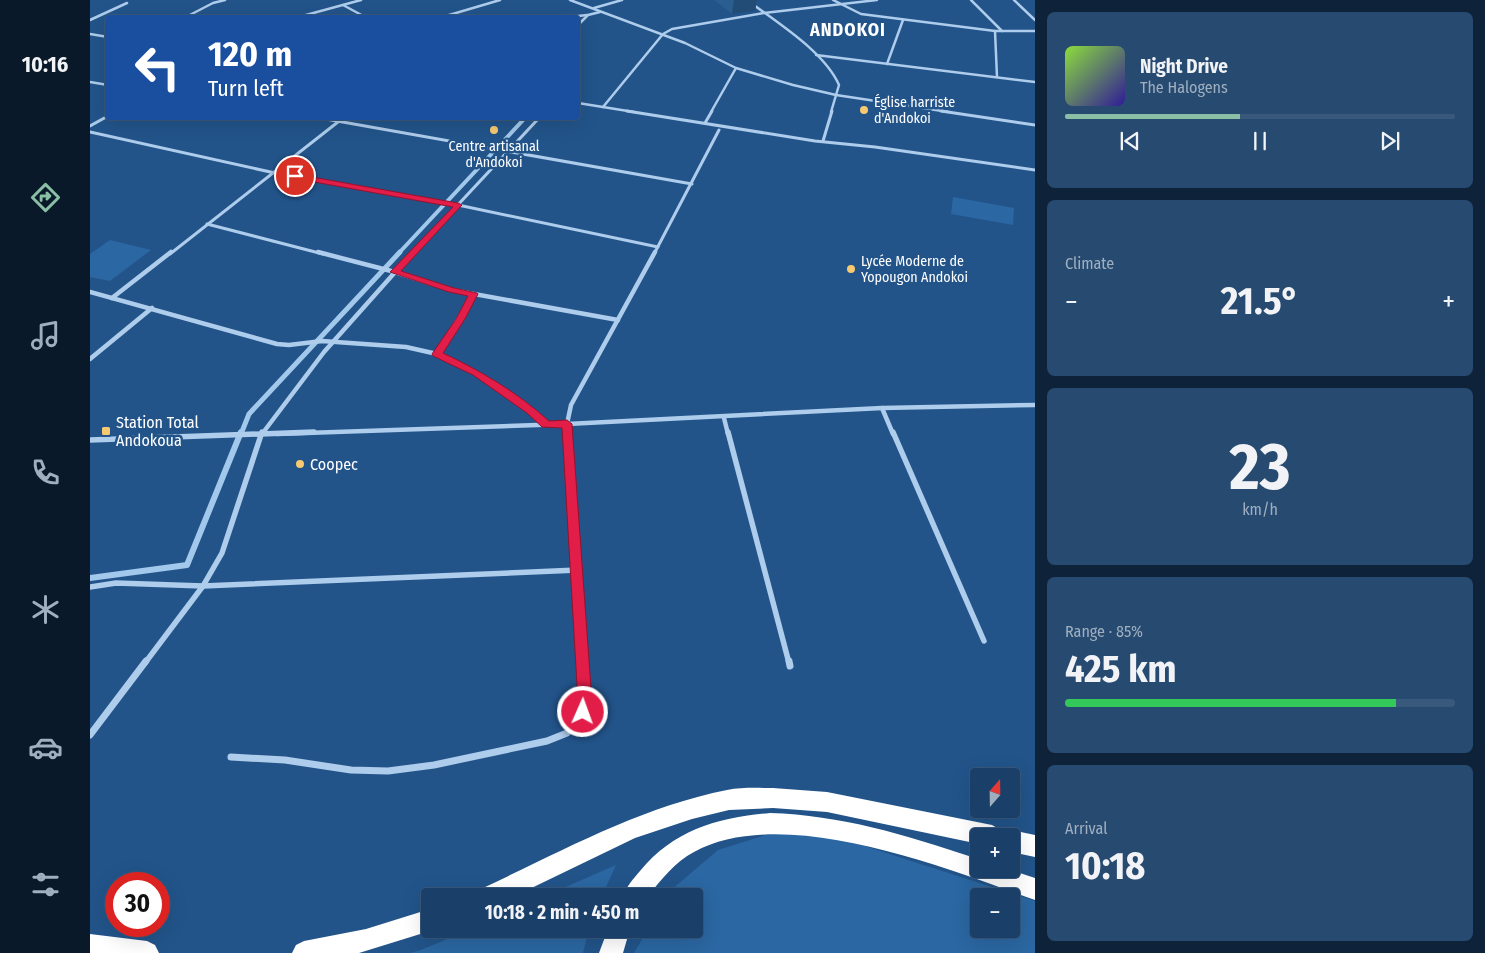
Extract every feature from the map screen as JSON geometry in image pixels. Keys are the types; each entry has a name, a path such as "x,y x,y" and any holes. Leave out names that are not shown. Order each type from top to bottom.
{"highway":[{"path":"507,888 632,830 692,809 729,800 773,798 827,802 970,831"},
{"path":"640,888 658,866 686,844 722,830 762,823 814,825 864,835 955,861 1035,889"},
{"path":"1020,843 1035,846"},
{"path":"304,953 366,940 421,923"},
{"path":"611,953 616,938"},
{"path":"90,944 147,953"}],"street":[{"path":"190,15 213,3 225,0"},
{"path":"306,15 361,0"},
{"path":"449,15 500,0"},
{"path":"570,0 663,34 736,68 793,85 836,95 1035,125"},
{"path":"593,8 622,0"},
{"path":"746,0 816,55 838,78 839,85 823,141"},
{"path":"834,0 861,14 996,31 1035,31"},
{"path":"603,107 663,34 679,27 764,13 878,0"},
{"path":"971,0 1002,31"},
{"path":"1014,0 1035,20"},
{"path":"90,20 127,3"},
{"path":"343,5 361,15"},
{"path":"580,17 601,12"},
{"path":"580,23 588,16"},
{"path":"887,64 903,20"},
{"path":"996,31 996,77"},
{"path":"90,34 105,36"},
{"path":"816,55 1035,82"},
{"path":"706,123 736,68"},
{"path":"90,82 105,84"},
{"path":"580,103 823,141 1035,170"},
{"path":"90,126 105,118"},
{"path":"333,120 692,184"},
{"path":"90,735 203,586 222,553 262,434 334,342 395,272 537,120"},
{"path":"112,298 275,173 339,121"},
{"path":"231,757 291,761 336,769 373,771 428,768 564,736 572,729 583,712 585,702 578,570 567,424 571,405 692,184 718,130"},
{"path":"90,132 275,173 458,205 658,247"},
{"path":"207,224 395,272 452,290 618,320"},
{"path":"90,292 277,344 289,345 322,341 406,347 437,354 477,373 530,410 546,424"},
{"path":"437,354 460,319 473,294"},
{"path":"90,359 152,308"},
{"path":"90,440 724,418 882,408 1035,405"},
{"path":"882,408 984,641"},
{"path":"724,418 790,666"},
{"path":"90,587 116,583 203,586 578,570"}],"shaded area":[{"path":"953,197 1014,208 1013,225 951,214"},
{"path":"110,240 151,250 110,281 90,277 90,254"},
{"path":"775,832 837,837 995,888 970,888 970,938 1020,938 1020,896 1035,901 1035,953 634,953 643,938 703,938 703,888 673,888 718,850"},
{"path":"616,865 606,888 563,888"},
{"path":"450,938 587,938 583,953 410,953"}],"waterway":[{"path":"398,254 523,120"},
{"path":"241,434 249,414 400,252"},
{"path":"90,578 187,565 241,432"}],"place":[{"name":"Église harriste d'Andokoi","path":"864,110"},
{"name":"Centre artisanal d'Andokoi","path":"494,130"},
{"name":"Lycée Moderne de Yopougon Andokoi","path":"851,269"},
{"name":"Station Total Andokoua","path":"106,431"},
{"name":"Coopec","path":"300,464"}],"district":[{"name":"ANDOKOI","path":"848,30"}],"route":[{"path":"295,176 458,205 395,272 452,290 473,294 460,319 437,354 477,373 530,410 546,424 567,424 579,589 585,702 583,712"}]}
